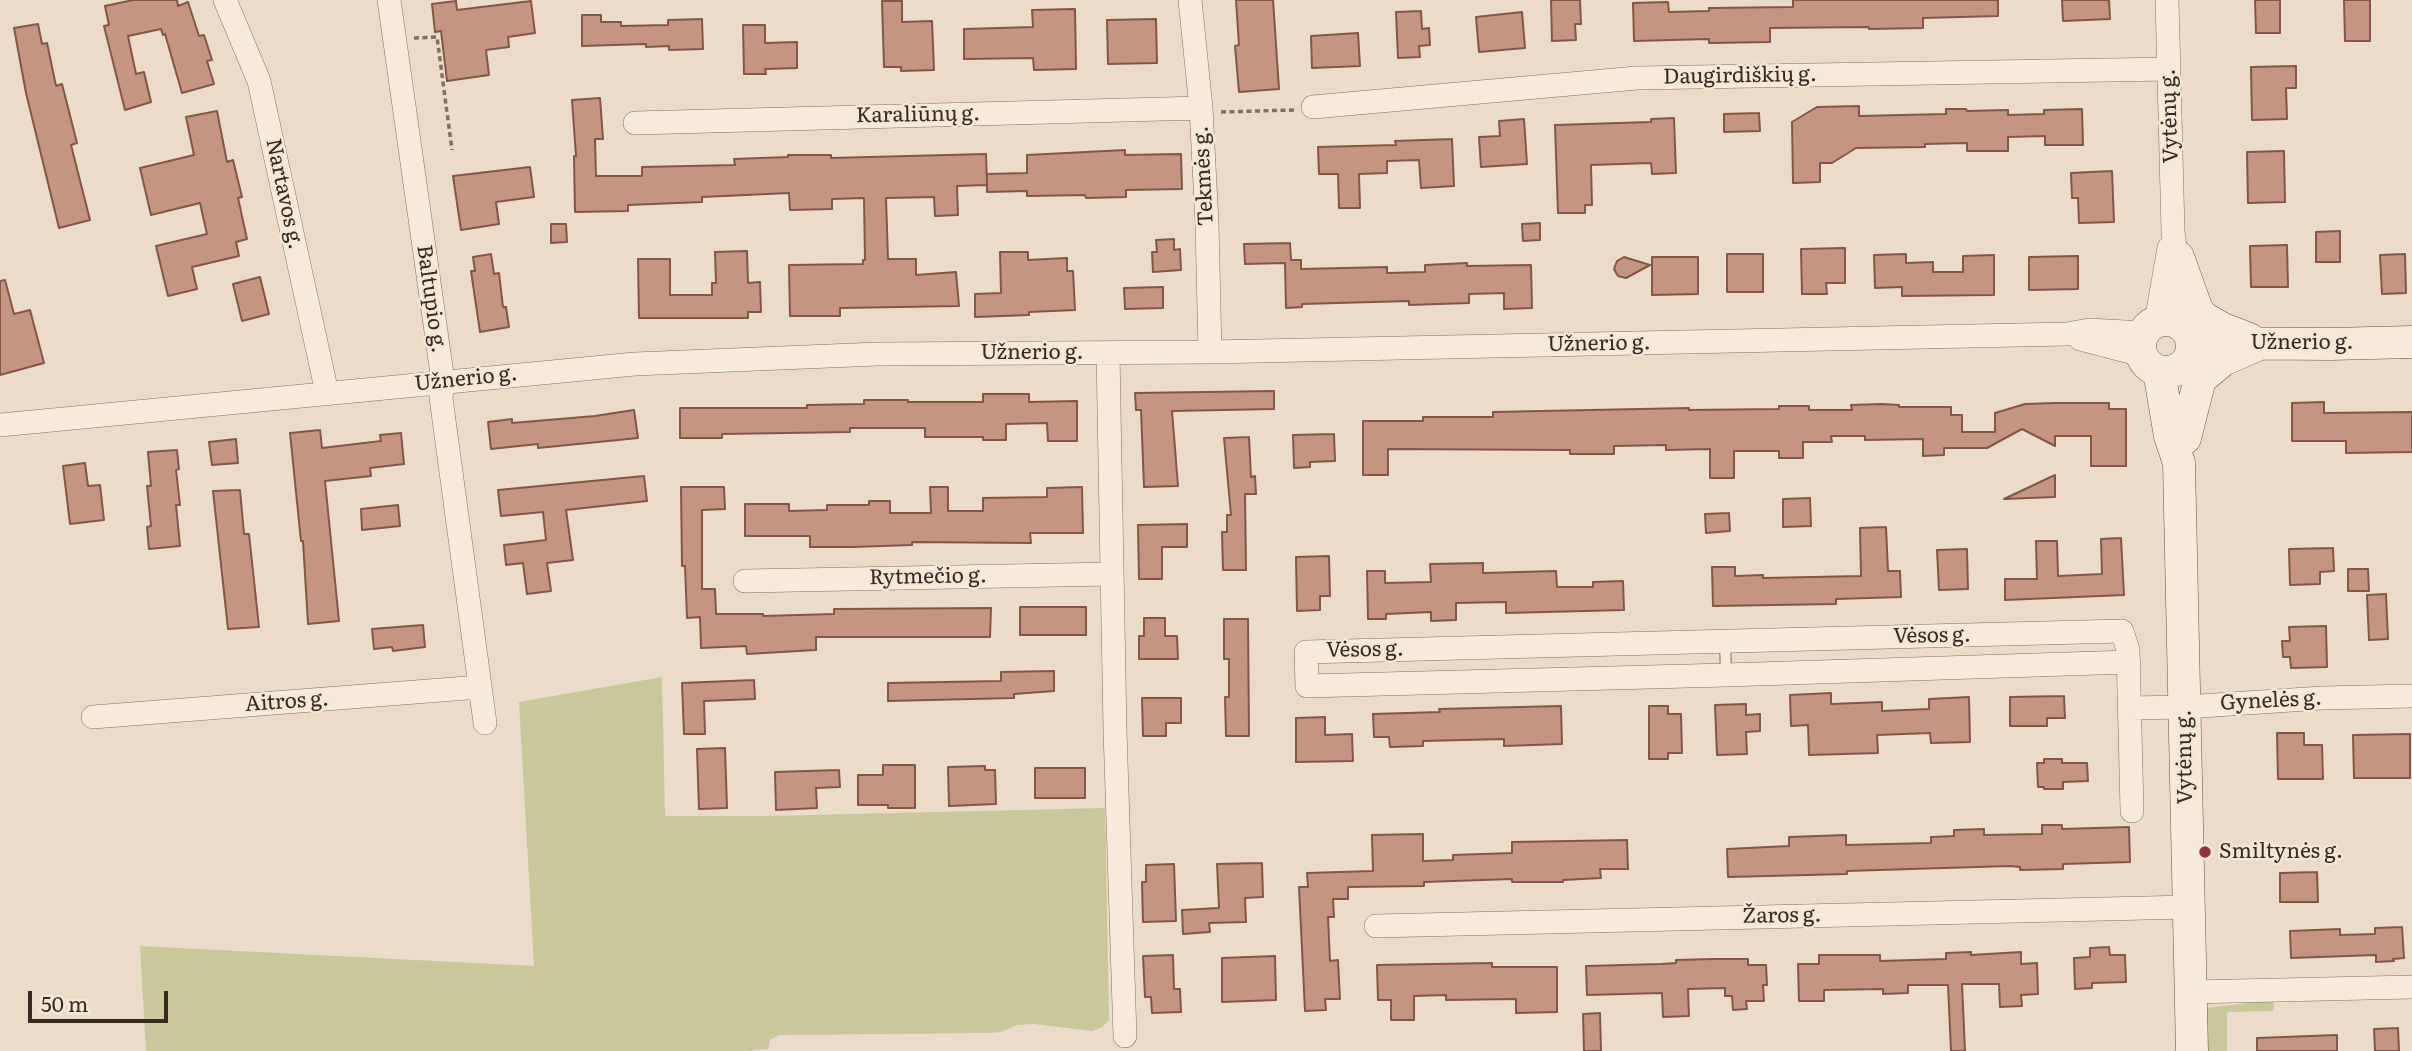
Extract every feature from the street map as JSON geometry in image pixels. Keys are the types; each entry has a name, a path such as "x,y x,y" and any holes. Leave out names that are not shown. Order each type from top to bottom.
{"main road":[{"path":"2175,244 2197,310 2204,318 2223,329 2260,344"},
{"name":"Užnerio g.","path":"2164,345 2412,342"},
{"path":"2182,451 2200,379 2223,360 2260,344"},
{"name":"Vytėnų g.","path":"2164,345 2170,436 2182,451 2192,1051"}],"street":[{"name":"Nartavos g.","path":"225,0 259,80 327,393"},
{"name":"Baltupio g.","path":"389,0 443,381 441,398 485,723"},
{"name":"Tekmės g.","path":"1190,0 1201,111 1210,352"},
{"name":"Vytėnų g.","path":"2164,345 2181,293 2175,244 2167,0"},
{"name":"Daugirdiškių g.","path":"1313,107 1637,78 2168,69"},
{"name":"Karaliūnų g.","path":"635,123 1201,111"},
{"name":"Užnerio g.","path":"0,425 443,381 675,362 878,354 1210,352 2067,334 2089,330 2164,345"},
{"path":"1108,353 1111,574 1125,1036"},
{"name":"Rytmečio g.","path":"745,581 1111,574"},
{"name":"Vėsos g.","path":"2122,631 2129,662 1307,686 1306,652 2122,631"},
{"path":"2129,662 2132,811"},
{"name":"Aitros g.","path":"93,717 480,687"},
{"name":"Gynelės g.","path":"2130,708 2412,696"},
{"name":"Žaros g.","path":"1376,926 2189,907"},
{"path":"2191,992 2412,987"}],"lane":[{"path":"1725,642 1726,675"}],"path":[{"path":"394,40 437,37 452,150"},
{"path":"1201,111 1313,107"}],"green space":[{"path":"662,677 665,816 1105,808 1109,1020 1092,1031 1033,1024 1017,1025 1002,1032 991,1033 779,1035 770,1040 768,1049 746,1051 146,1051 140,946 534,966 519,702"},
{"path":"2273,1000 2274,1011 2227,1012 2227,1051 2202,1051 2206,1008"}],"building":[{"path":"133,0 177,0 178,6 188,2 199,36 204,35 212,60 207,61 214,84 182,93 165,34 163,35 161,29 128,36 136,74 144,72 151,102 125,110 104,26 109,25 105,6"},
{"path":"1236,0 1273,0 1279,89 1239,92 1235,46 1239,45"},
{"path":"1551,0 1580,0 1581,24 1575,24 1576,40 1552,41"},
{"path":"1793,0 1998,0 1998,16 1923,18 1923,28 1770,28 1770,42 1709,43 1709,39 1634,41 1633,3 1668,2 1669,12 1709,11 1709,8 1793,7"},
{"path":"2062,0 2109,0 2110,19 2063,21"},
{"path":"2255,0 2280,0 2280,33 2256,33"},
{"path":"2344,0 2370,0 2370,41 2345,41"},
{"path":"456,1 457,10 531,1 535,33 508,37 509,47 486,50 489,75 447,81 441,31 435,32 432,4"},
{"path":"882,1 902,1 902,22 932,21 934,70 901,71 901,67 884,67"},
{"path":"1075,9 1076,69 1034,70 1033,58 964,59 964,29 1033,27 1032,10"},
{"path":"1421,11 1422,29 1429,28 1430,45 1419,46 1420,57 1398,58 1396,12"},
{"path":"1522,12 1525,48 1479,52 1476,17"},
{"path":"582,15 601,15 601,22 621,22 621,26 668,25 668,20 702,19 703,49 669,50 669,46 646,47 646,44 582,46"},
{"path":"1156,19 1157,63 1108,64 1107,20"},
{"path":"38,24 42,44 47,43 56,86 62,84 77,143 71,145 90,220 59,228 26,93 14,28"},
{"path":"743,25 765,25 765,43 797,42 797,68 765,69 766,74 744,74"},
{"path":"1358,33 1360,66 1312,68 1311,36"},
{"path":"2296,66 2296,88 2286,88 2287,119 2252,120 2251,67"},
{"path":"600,98 603,139 595,139 596,176 642,176 642,167 735,165 734,159 788,155 831,155 831,158 986,154 987,185 957,186 958,215 935,216 934,197 886,198 888,259 916,259 916,275 956,272 959,306 840,308 840,316 790,316 789,265 863,264 864,198 832,199 832,209 790,210 789,193 702,197 702,202 628,205 628,211 575,212 576,156 572,100"},
{"path":"1859,106 1859,116 1946,114 1946,109 2008,110 2008,115 2082,109 2083,145 2045,145 2045,136 2008,137 2008,151 1967,151 1967,143 1925,144 1925,147 1856,148 1832,163 1820,163 1820,182 1793,183 1792,122 1817,107"},
{"path":"217,111 227,162 233,160 242,197 238,198 247,239 236,242 239,256 192,267 197,289 168,296 156,246 207,234 200,203 151,215 140,168 194,155 186,117"},
{"path":"1759,113 1760,131 1724,132 1724,114"},
{"path":"1674,118 1676,173 1652,174 1651,163 1591,165 1592,205 1585,205 1585,213 1558,213 1555,125 1651,122 1651,119"},
{"path":"1524,119 1527,164 1481,167 1479,137 1500,136 1499,121"},
{"path":"1452,139 1454,186 1421,188 1419,160 1387,161 1387,173 1359,174 1360,208 1339,208 1338,174 1319,174 1318,147 1396,145 1395,141"},
{"path":"1125,150 1125,155 1181,154 1182,189 1126,190 1126,197 1086,198 1085,195 1027,196 1027,191 987,192 987,174 1027,173 1027,155"},
{"path":"2284,151 2285,202 2248,203 2247,152"},
{"path":"530,167 534,197 496,202 499,224 461,230 453,176"},
{"path":"2112,171 2114,222 2079,223 2078,198 2072,198 2071,173"},
{"path":"1540,223 1540,240 1523,241 1522,224"},
{"path":"551,224 566,224 567,242 551,243"},
{"path":"2340,231 2340,262 2316,262 2316,232"},
{"path":"1174,239 1174,250 1180,249 1181,270 1153,272 1152,252 1157,252 1156,240"},
{"path":"1290,243 1291,260 1301,260 1301,269 1387,267 1387,273 1425,272 1425,265 1531,265 1532,308 1504,309 1504,293 1469,294 1469,303 1409,305 1409,301 1302,304 1302,307 1286,308 1285,263 1245,264 1244,244"},
{"path":"2287,245 2288,287 2251,287 2250,246"},
{"path":"1845,248 1845,283 1826,283 1827,294 1802,294 1801,249"},
{"path":"747,251 748,283 760,282 761,312 748,312 748,318 639,318 638,259 670,259 670,295 712,295 712,283 716,283 715,252"},
{"path":"1000,252 1028,252 1028,260 1067,258 1067,271 1073,271 1075,310 975,317 975,294 1001,293"},
{"path":"491,254 494,274 499,273 503,307 506,307 509,327 480,332 471,271 475,271 473,257"},
{"path":"1727,254 1763,254 1763,292 1727,292"},
{"path":"1906,254 1906,263 1933,262 1933,272 1963,272 1963,256 1994,255 1994,295 1902,296 1902,287 1875,288 1874,255"},
{"path":"2405,254 2406,293 2382,294 2380,255"},
{"path":"2078,256 2078,289 2029,290 2029,257"},
{"path":"1624,257 1650,265 1626,278 1618,276 1614,269 1617,261"},
{"path":"1652,257 1698,257 1698,294 1652,295"},
{"path":"260,277 269,314 242,321 233,284"},
{"path":"5,280 14,314 30,310 44,363 0,375 0,281"},
{"path":"1163,287 1163,308 1125,309 1124,288"},
{"path":"1274,391 1274,409 1172,411 1178,486 1144,487 1141,410 1136,410 1135,393"},
{"path":"983,394 1029,394 1029,402 1077,401 1077,441 1048,441 1047,423 1006,424 1006,440 983,440 983,437 925,437 925,428 850,428 850,432 722,434 722,438 680,438 680,408 807,408 807,405 864,404 864,400 983,402"},
{"path":"2324,402 2324,413 2412,412 2412,452 2346,453 2346,441 2292,441 2292,403"},
{"path":"2109,403 2109,409 2126,409 2126,466 2091,466 2091,436 2055,436 2055,446 2022,429 1987,448 1944,448 1944,455 1923,456 1923,439 1865,440 1865,436 1831,436 1832,442 1803,442 1803,458 1779,458 1779,451 1734,451 1734,478 1710,478 1710,449 1666,450 1666,445 1614,446 1614,454 1570,454 1570,450 1388,449 1388,475 1363,475 1363,421 1423,421 1423,417 1493,417 1493,412 1779,409 1779,406 1809,406 1809,410 1852,410 1851,405 1882,404 1899,407 1951,407 1951,415 1962,415 1962,432 1995,432 1995,413 2025,404"},
{"path":"634,410 638,438 538,448 538,444 491,449 488,422 512,419 512,423"},
{"path":"320,430 322,448 381,441 380,435 401,433 404,464 370,468 371,476 325,481 339,621 308,624 303,541 290,433"},
{"path":"1334,434 1335,461 1310,462 1310,467 1294,468 1293,435"},
{"path":"1249,437 1251,477 1255,476 1256,494 1245,494 1246,570 1223,570 1222,532 1227,532 1227,515 1231,515 1224,438"},
{"path":"236,439 238,463 212,465 209,442"},
{"path":"177,450 180,505 176,505 180,546 149,549 147,527 151,526 147,486 151,486 148,452"},
{"path":"85,463 88,486 100,485 104,520 70,524 63,466"},
{"path":"2055,475 2055,497 2004,499"},
{"path":"644,476 647,501 566,510 573,560 547,563 551,591 527,594 523,563 506,565 504,545 546,540 543,512 501,516 498,490"},
{"path":"681,487 724,487 725,509 702,510 702,589 715,589 716,614 763,616 834,614 834,609 991,608 990,637 816,637 816,650 747,654 746,646 701,648 700,617 687,618 685,566 682,566"},
{"path":"930,487 948,487 948,511 983,511 983,498 1047,497 1047,488 1082,487 1083,533 1030,533 1031,543 912,542 912,545 852,547 810,547 810,536 745,536 745,504 789,504 789,511 827,510 827,505 869,505 869,501 890,501 890,513 931,513"},
{"path":"240,490 244,534 249,534 259,627 228,629 213,491"},
{"path":"1810,498 1811,526 1783,527 1783,499"},
{"path":"398,505 400,526 362,530 361,509"},
{"path":"1729,513 1730,531 1706,533 1705,514"},
{"path":"1187,524 1187,547 1162,547 1162,579 1139,579 1138,525"},
{"path":"1886,527 1888,571 1900,571 1901,597 1836,599 1836,604 1713,606 1712,567 1735,567 1735,576 1763,575 1763,578 1861,576 1860,528"},
{"path":"2121,538 2124,595 2005,600 2005,579 2037,579 2036,541 2057,541 2058,576 2102,574 2101,539"},
{"path":"2333,548 2334,571 2320,572 2320,584 2290,585 2289,549"},
{"path":"1967,549 1968,589 1939,590 1937,550"},
{"path":"1329,556 1330,596 1320,596 1320,610 1297,611 1296,557"},
{"path":"1483,563 1483,573 1556,571 1557,587 1593,587 1593,582 1623,581 1624,610 1506,613 1506,602 1456,603 1456,620 1431,621 1431,612 1386,614 1386,619 1368,619 1367,571 1385,571 1385,583 1431,582 1430,564"},
{"path":"2348,569 2368,569 2369,591 2348,591"},
{"path":"2386,594 2388,639 2369,640 2367,595"},
{"path":"1020,607 1086,607 1086,635 1020,635"},
{"path":"1144,618 1165,618 1165,636 1177,636 1178,659 1139,659 1139,636 1144,636"},
{"path":"1224,619 1248,619 1249,736 1226,736 1225,697 1229,697 1229,659 1224,659"},
{"path":"423,625 425,647 393,651 392,647 374,649 372,629"},
{"path":"2326,626 2327,667 2291,668 2290,657 2283,657 2282,641 2290,641 2289,627"},
{"path":"1054,671 1054,691 1014,694 1014,698 888,701 888,683 1001,681 1001,672"},
{"path":"754,680 755,699 704,701 705,734 684,734 682,683"},
{"path":"1831,693 1831,704 1882,702 1882,711 1929,709 1929,699 1969,697 1970,742 1931,743 1930,733 1877,735 1878,753 1809,755 1808,725 1791,726 1790,695"},
{"path":"2064,696 2065,718 2047,718 2047,726 2010,726 2010,697"},
{"path":"1142,698 1181,698 1181,723 1166,723 1166,736 1143,736"},
{"path":"1746,704 1746,715 1760,714 1760,731 1746,732 1747,754 1717,755 1715,705"},
{"path":"1561,706 1562,744 1504,746 1504,739 1423,741 1423,746 1390,747 1389,737 1374,737 1373,714 1440,712 1439,709"},
{"path":"1649,706 1668,706 1668,714 1681,714 1682,753 1668,753 1668,759 1649,759"},
{"path":"1325,717 1325,735 1352,734 1353,761 1296,762 1296,718"},
{"path":"2277,733 2304,733 2304,745 2322,745 2323,779 2278,779"},
{"path":"2410,734 2410,778 2354,778 2353,735"},
{"path":"725,748 727,808 699,809 697,749"},
{"path":"2044,759 2062,759 2062,763 2087,763 2088,781 2063,782 2063,789 2038,787 2037,763 2044,763"},
{"path":"883,765 915,765 915,808 858,805 858,775 883,775"},
{"path":"985,766 985,770 995,770 996,804 949,806 948,767"},
{"path":"1035,768 1085,768 1085,798 1035,798"},
{"path":"839,770 840,787 816,788 817,808 776,810 775,772"},
{"path":"2042,825 2062,825 2062,829 2129,827 2130,862 2063,864 2063,869 2020,870 2020,867 2010,866 1728,877 1727,849 1789,846 1789,837 1846,835 1846,845 1931,843 1931,837 1954,836 1954,830 1984,829 1984,835 2042,834"},
{"path":"1423,834 1423,861 1453,860 1453,855 1512,853 1512,842 1627,840 1628,869 1600,869 1601,878 1563,882 1512,882 1512,879 1424,882 1424,886 1348,887 1348,899 1333,899 1334,917 1328,917 1330,961 1338,960 1340,999 1325,999 1326,1010 1305,1011 1299,887 1308,887 1307,873 1373,871 1372,835"},
{"path":"1262,863 1263,897 1245,898 1246,922 1209,923 1210,932 1183,934 1182,910 1219,908 1217,864"},
{"path":"1174,864 1176,921 1143,922 1142,882 1146,882 1146,865"},
{"path":"2317,872 2318,902 2280,902 2280,873"},
{"path":"2402,927 2404,958 2393,959 2394,961 2376,962 2376,955 2291,958 2290,931 2340,929 2340,935 2375,934 2375,928"},
{"path":"2109,947 2110,955 2125,955 2126,982 2092,983 2092,988 2075,989 2074,958 2090,957 2090,948"},
{"path":"1971,952 1971,955 2021,952 2021,964 2037,963 2038,994 2021,995 2022,1006 2000,1007 1999,984 1962,984 1965,1051 1951,1051 1948,985 1908,985 1908,993 1883,994 1883,989 1824,990 1824,1001 1799,1001 1798,964 1819,964 1819,955 1880,955 1880,961 1946,959 1946,953"},
{"path":"1173,955 1174,989 1180,989 1181,1012 1152,1013 1151,997 1145,997 1143,956"},
{"path":"1275,956 1276,1000 1222,1002 1222,958"},
{"path":"1748,959 1748,965 1766,965 1767,985 1763,985 1764,1001 1746,1001 1747,1009 1733,1010 1732,996 1725,996 1725,988 1688,989 1689,1016 1663,1017 1662,993 1587,995 1586,966 1676,963 1676,960"},
{"path":"1492,963 1492,967 1557,967 1557,1012 1516,1013 1516,999 1446,1000 1446,995 1414,996 1414,1020 1391,1020 1391,1000 1378,1000 1377,965"},
{"path":"1600,1013 1601,1051 1584,1051 1583,1014"},
{"path":"2398,1028 2399,1051 2375,1051 2374,1029"},
{"path":"2337,1035 2337,1051 2257,1051 2257,1038"}],"place":[{"name":"Smiltynės g.","path":"2205,852"}]}
